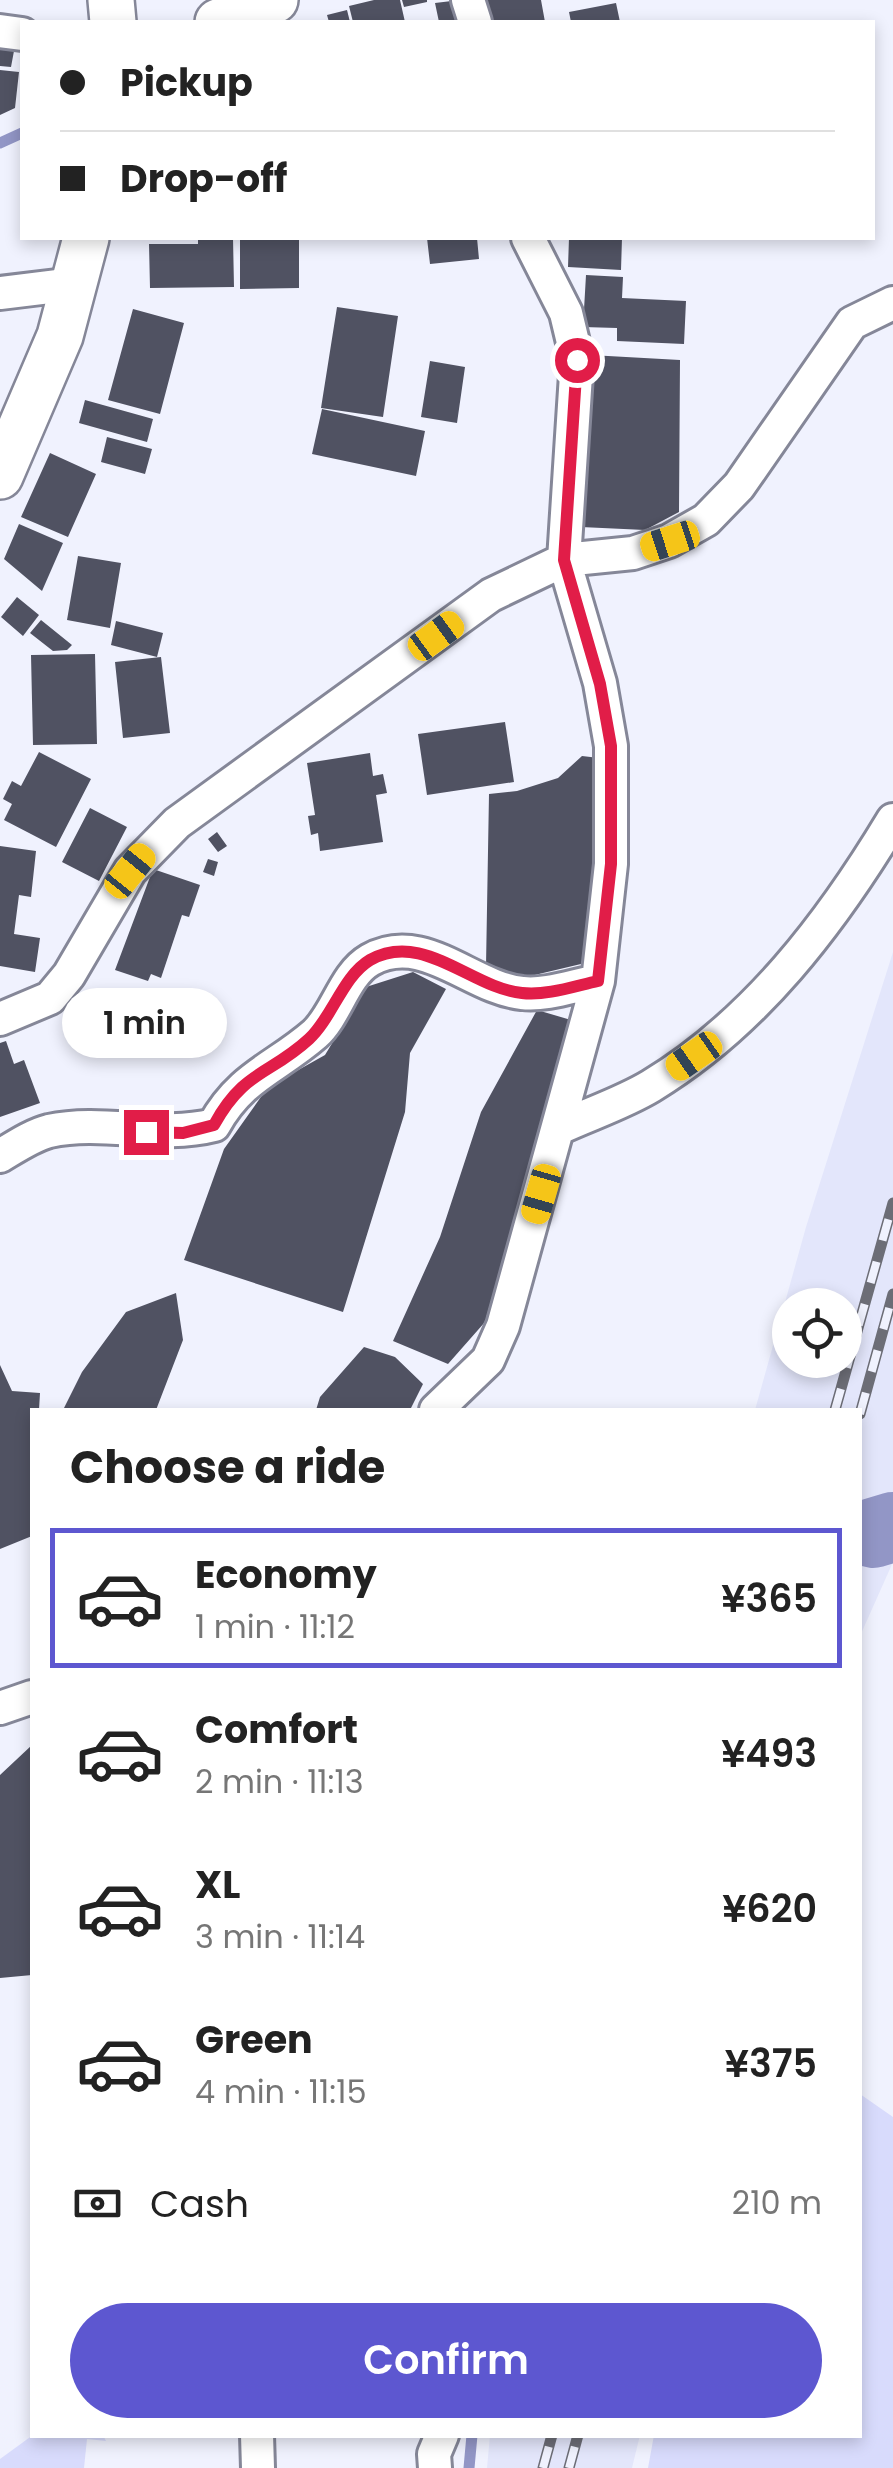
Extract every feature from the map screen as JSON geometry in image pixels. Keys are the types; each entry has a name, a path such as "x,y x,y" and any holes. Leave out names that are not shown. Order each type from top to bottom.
{"main road":[{"path":"223,20 276,0"},
{"path":"0,476 60,336 85,240"}],"street":[{"path":"438,1408 488,1360 503,1326 598,981 611,864 611,746 600,684 564,560 577,360 566,313 529,240"},
{"path":"0,292 74,284"},
{"path":"0,1019 50,998 69,975 130,871 177,823 491,594 564,560 633,553 670,541 706,520 739,486 852,323 893,303"},
{"path":"560,1128 649,1088 764,997 861,872 893,820"},
{"path":"0,1156 45,1132 80,1126 183,1133 214,1125 229,1097 321,1028 368,961 392,953 418,951 500,989 526,994 598,981"},
{"path":"0,1708 30,1699"},
{"path":"258,2438 258,2468"},
{"path":"435,2468 434,2454 441,2438"}],"shaded area":[{"path":"893,952 893,1512 881,1516 870,1559 893,1562 862,1632 862,1408 756,1408 772,1349 772,1378 862,1378 862,1288 789,1288"},
{"path":"862,2095 893,2117 893,2468 648,2468 653,2438 862,2438"},
{"path":"30,2437 104,2438 106,2441 87,2439 84,2468 0,2468 0,2459"},
{"path":"490,2438 639,2438 632,2468 487,2468"}],"building":[{"path":"374,0 400,0 405,20 352,20 349,6"},
{"path":"402,0 427,0 427,2 404,7"},
{"path":"460,0 465,20 439,20 435,3"},
{"path":"483,0 541,0 545,20 486,20"},
{"path":"616,3 620,20 571,20 569,12"},
{"path":"347,10 350,20 328,20 327,15"},
{"path":"0,49 14,51 11,67 0,66"},
{"path":"0,70 19,72 15,108 0,115"},
{"path":"198,240 233,240 234,287 150,288 149,244 198,244"},
{"path":"240,240 299,240 299,288 240,289"},
{"path":"427,240 477,240 479,259 430,264"},
{"path":"569,240 622,240 621,270 568,267"},
{"path":"586,275 623,277 622,298 686,301 684,344 617,341 617,328 583,327"},
{"path":"337,307 398,316 383,417 321,408"},
{"path":"133,309 184,323 160,414 108,400"},
{"path":"590,355 680,360 679,512 645,530 581,527"},
{"path":"430,361 465,367 457,423 421,417"},
{"path":"85,400 153,419 147,442 79,423"},
{"path":"322,409 425,431 416,476 312,454"},
{"path":"107,437 152,449 145,474 101,462"},
{"path":"50,453 96,474 68,537 21,517"},
{"path":"19,524 63,543 42,591 4,559"},
{"path":"78,556 121,563 110,628 67,620"},
{"path":"17,597 39,615 23,636 1,617"},
{"path":"41,620 72,645 67,650 53,651 30,633"},
{"path":"116,621 163,633 157,657 111,645"},
{"path":"95,654 97,744 33,745 31,655"},
{"path":"161,657 170,733 123,738 115,662"},
{"path":"505,722 514,782 427,795 418,734"},
{"path":"39,752 91,779 56,847 4,820 12,804 3,799 12,781 21,786"},
{"path":"370,753 373,776 383,774 387,793 376,795 383,842 320,851 318,833 311,835 308,816 315,815 307,763"},
{"path":"582,756 599,758 600,850 588,944 581,964 522,978 486,966 489,794 517,791 558,778"},
{"path":"90,808 127,827 99,881 62,862"},
{"path":"217,832 227,846 218,852 208,839"},
{"path":"0,846 36,851 31,897 19,895 14,934 40,938 35,972 0,966"},
{"path":"208,859 218,862 214,876 203,872"},
{"path":"153,869 200,885 189,917 182,915 161,978 151,974 148,981 115,970"},
{"path":"413,972 446,989 410,1053 405,1112 343,1312 184,1260 224,1149 268,1087 325,1055 366,987"},
{"path":"537,1010 571,1020 485,1322 448,1364 393,1341 440,1237 481,1112"},
{"path":"6,1041 14,1064 24,1060 40,1103 0,1117 0,1043"},
{"path":"176,1293 183,1340 157,1408 64,1408 82,1372 126,1312"},
{"path":"364,1347 395,1357 423,1384 411,1408 317,1408 320,1397"},
{"path":"0,1365 12,1391 40,1393 39,1408 30,1408 30,1537 0,1549"},
{"path":"30,1747 30,1975 0,1978 0,1775"}],"waterway":[{"path":"0,143 20,134"},
{"path":"873,1533 893,1527"},
{"path":"469,2468 472,2438"}],"railway":[{"path":"836,1408 893,1203"},
{"path":"862,1408 893,1294"},
{"path":"543,2468 551,2438"},
{"path":"569,2468 577,2438"}],"route":[{"path":"146,1132 183,1133 214,1125 229,1097 266,1065 298,1048 321,1028 368,961 392,953 418,951 500,989 526,994 598,981 611,864 611,746 600,684 564,560 577,360"}]}
